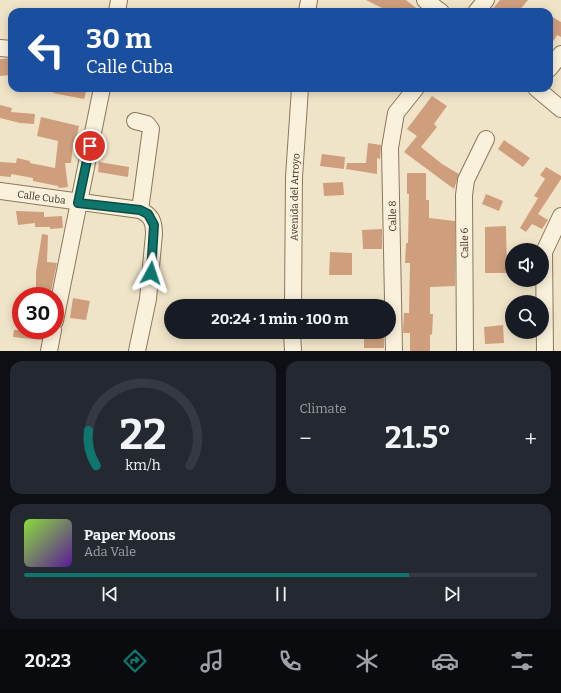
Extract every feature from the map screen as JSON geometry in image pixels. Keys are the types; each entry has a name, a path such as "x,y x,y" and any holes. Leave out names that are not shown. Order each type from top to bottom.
{"street":[{"path":"425,0 436,8"},
{"path":"479,8 486,0"},
{"path":"553,64 561,54"},
{"path":"62,287 101,92"},
{"name":"Avenida del Arroyo","path":"293,299 294,177 300,92"},
{"name":"Calle 8","path":"394,351 390,148 396,113 413,92"},
{"path":"541,92 561,109"},
{"path":"135,121 147,124 150,129 146,214 154,230 148,299 137,351"},
{"name":"Calle 6","path":"465,351 464,195 466,180 486,139"},
{"name":"Calle Cuba","path":"0,192 146,214"},
{"path":"545,351 544,252 561,216"},
{"path":"49,351 51,339"},
{"path":"292,339 293,351"}],"building":[{"path":"366,0 406,0 416,8 382,8"},
{"path":"500,0 528,0 521,8 493,8"},
{"path":"553,17 561,22 561,37 557,35 553,42"},
{"path":"8,58 8,75 0,76 0,59"},
{"path":"53,92 86,92 84,99"},
{"path":"432,96 447,106 434,124 437,127 421,147 442,164 459,174 454,189 404,152 417,136 407,129"},
{"path":"0,105 12,108 11,112 35,114 34,124 20,123 0,118"},
{"path":"41,117 79,126 75,145 73,144 71,163 65,163 68,187 59,188 58,186 33,181 33,178 11,174 11,177 0,176 0,162 16,163 17,158 30,161 30,163 55,168 58,141 37,136"},
{"path":"504,140 530,158 523,167 498,149"},
{"path":"368,143 381,145 380,159 377,158 377,174 346,169 347,163 366,163"},
{"path":"322,154 345,157 344,169 320,166"},
{"path":"99,162 129,167 128,177 98,172"},
{"path":"546,167 561,176 561,179 538,214 548,220 542,229 532,224 526,232 520,228 538,198 534,196 545,179 540,175"},
{"path":"407,173 426,173 426,200 429,200 429,218 455,221 455,286 430,287 430,314 433,314 432,335 430,334 430,351 410,351 410,333 403,333 404,313 409,313 410,263 405,263 406,243 408,243 409,194 407,194"},
{"path":"343,182 344,195 324,196 323,183"},
{"path":"486,194 503,201 499,211 482,204"},
{"path":"16,211 44,212 44,217 62,216 63,228 50,229 50,227 35,227 35,223 18,225"},
{"path":"506,226 505,273 485,273 485,227"},
{"path":"382,229 382,249 363,249 362,230"},
{"path":"42,234 48,235 47,262 57,263 52,287 36,287 36,272"},
{"path":"330,252 352,253 352,275 329,275"},
{"path":"73,298 90,301 86,320 70,318"},
{"path":"503,325 504,343 485,344 484,327"},
{"path":"364,339 384,339 384,348 364,348"}],"route":[{"path":"90,146 78,203 140,210 148,214 154,225 151,273"}]}
